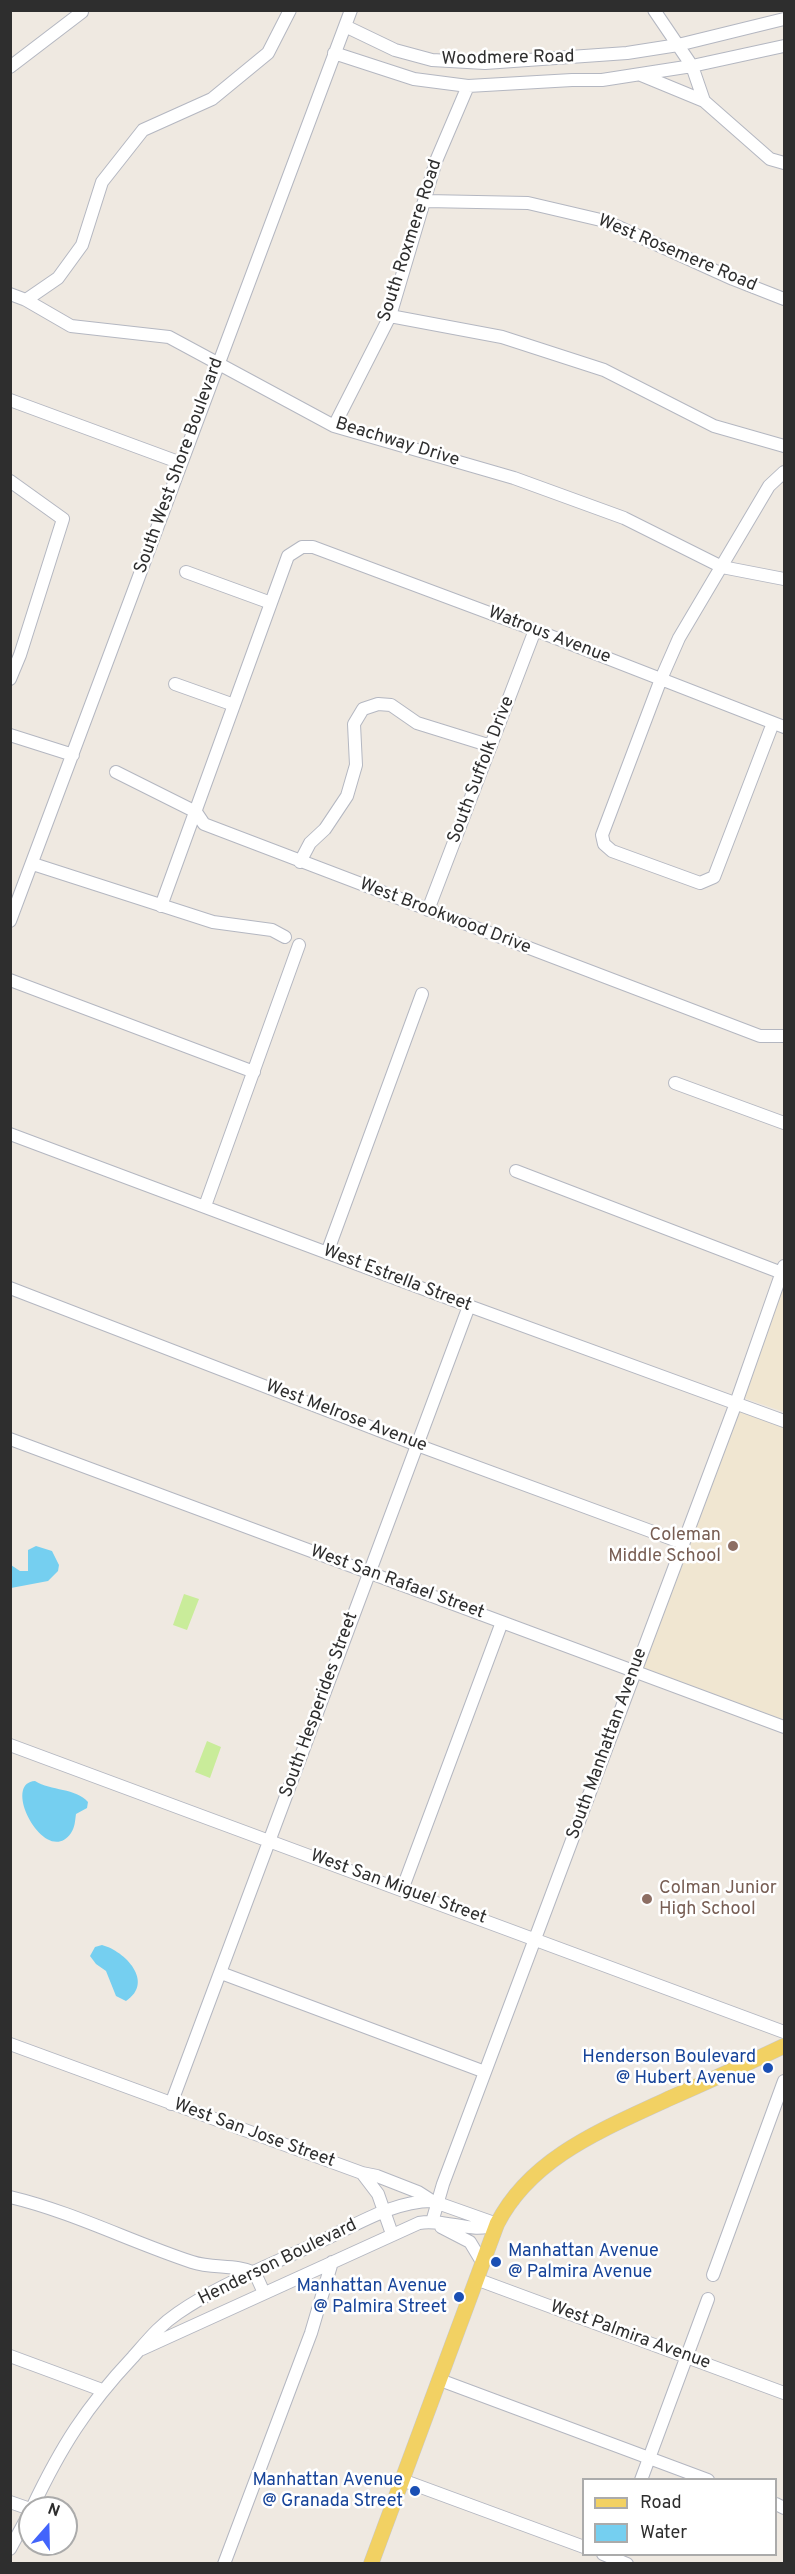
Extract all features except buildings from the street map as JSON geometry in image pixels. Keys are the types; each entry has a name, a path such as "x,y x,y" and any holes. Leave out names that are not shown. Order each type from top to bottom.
{"main road":[{"path":"371,2564 482,2262 503,2212 527,2183 581,2140 784,2046"}],"street":[{"path":"26,300 58,278 82,246 102,183 143,130 212,99 228,86 268,53 290,10"},
{"name":"South West Shore Boulevard","path":"10,921 216,365 351,10"},
{"path":"654,10 692,66 704,101 770,159 784,164"},
{"path":"10,67 81,11"},
{"name":"Woodmere Road","path":"345,26 395,50 442,61 485,63 627,53 678,45 784,19"},
{"name":"Woodmere Road","path":"334,53 414,79 468,86 602,80 692,66 784,46"},
{"name":"Woodmere Road","path":"640,75 704,101"},
{"name":"South Roxmere Road","path":"334,426 390,316 436,161 468,86"},
{"name":"West Rosemere Road","path":"426,201 528,203 605,221 733,279 784,298"},
{"name":"Beachway Drive","path":"10,294 26,300 71,326 169,337 216,365 334,426 514,478 624,518 722,567 784,579"},
{"path":"390,316 501,337 604,370 714,426 784,446"},
{"path":"10,400 181,463"},
{"path":"779,725 714,877 700,883 612,851 604,844 602,835 661,678 679,638 769,486 784,472"},
{"path":"10,481 63,519 15,652 10,679"},
{"name":"Watrous Avenue","path":"271,603 288,556 302,547 313,547 661,678 779,725"},
{"path":"161,906 271,603 186,572"},
{"name":"South Suffolk Drive","path":"428,910 535,630"},
{"path":"175,684 234,705"},
{"path":"300,862 310,843 325,829 346,796 356,765 354,724 363,709 378,704 391,705 417,723 491,746"},
{"path":"10,735 73,755"},
{"name":"West Brookwood Drive","path":"116,772 196,812 204,824 300,862 760,1036 784,1036"},
{"path":"33,864 213,922 272,930 285,937"},
{"path":"205,1206 299,945"},
{"path":"10,980 254,1072"},
{"path":"327,1253 422,994"},
{"path":"675,1083 784,1123"},
{"name":"West Estrella Street","path":"10,1134 784,1421"},
{"path":"516,1171 783,1269"},
{"name":"South Manhattan Avenue","path":"432,2222 435,2201 736,1402 783,1269"},
{"name":"West Melrose Avenue","path":"10,1287 417,1445 683,1543"},
{"name":"South Hesperides Street","path":"171,2104 469,1306"},
{"name":"West San Rafael Street","path":"10,1439 784,1727"},
{"path":"402,1890 502,1622"},
{"name":"West San Miguel Street","path":"10,1745 784,2032"},
{"path":"220,1973 485,2072"},
{"name":"West San Jose Street","path":"10,2044 418,2192 435,2201 497,2224"},
{"path":"713,2275 784,2081"},
{"path":"362,2173 373,2185 393,2234"},
{"path":"10,2197 47,2208 194,2263 245,2269 255,2273 264,2293"},
{"name":"Henderson Boulevard","path":"38,2496 70,2433 102,2390 153,2331 179,2312 383,2212 414,2202 435,2201"},
{"path":"432,2222 470,2242 482,2262"},
{"name":"Henderson Boulevard","path":"138,2351 419,2223 432,2222 481,2229 497,2224"},
{"path":"224,2564 311,2333 332,2262"},
{"name":"West Palmira Avenue","path":"476,2279 784,2393"},
{"path":"642,2478 708,2300"},
{"path":"10,2356 102,2390"},
{"path":"440,2380 703,2478"},
{"path":"402,2480 582,2546"},
{"name":"Henderson Boulevard","path":"10,2549 18,2534"},
{"path":"609,2558 627,2564"}],"shaded area":[{"path":"784,1283 784,1412 744,1398"},
{"name":"Coleman Middle School","path":"736,1403 784,1421 784,1727 635,1671"}],"green space":[{"path":"184,1594 199,1599 187,1630 173,1625"},
{"path":"207,1741 221,1747 210,1778 195,1772"}],"water":[{"path":"36,1546 52,1551 59,1565 58,1571 48,1581 11,1588 11,1565 20,1571 28,1571 28,1550"},
{"path":"35,1781 48,1787 77,1794 88,1802 87,1808 76,1814 71,1833 61,1841 50,1840 39,1833 24,1808 22,1795 25,1785"},
{"path":"102,1945 120,1954 134,1968 138,1985 126,2001 116,1996 106,1971 90,1956 95,1947"}],"place":[{"name":"Coleman Middle School","path":"733,1546"},
{"name":"Colman Junior High School","path":"647,1899"},
{"name":"Henderson Boulevard @ Hubert Avenue","path":"768,2068"},
{"name":"Manhattan Avenue @ Palmira Avenue","path":"496,2262"},
{"name":"Manhattan Avenue @ Palmira Street","path":"459,2297"},
{"name":"Manhattan Avenue @ Granada Street","path":"415,2491"}]}
